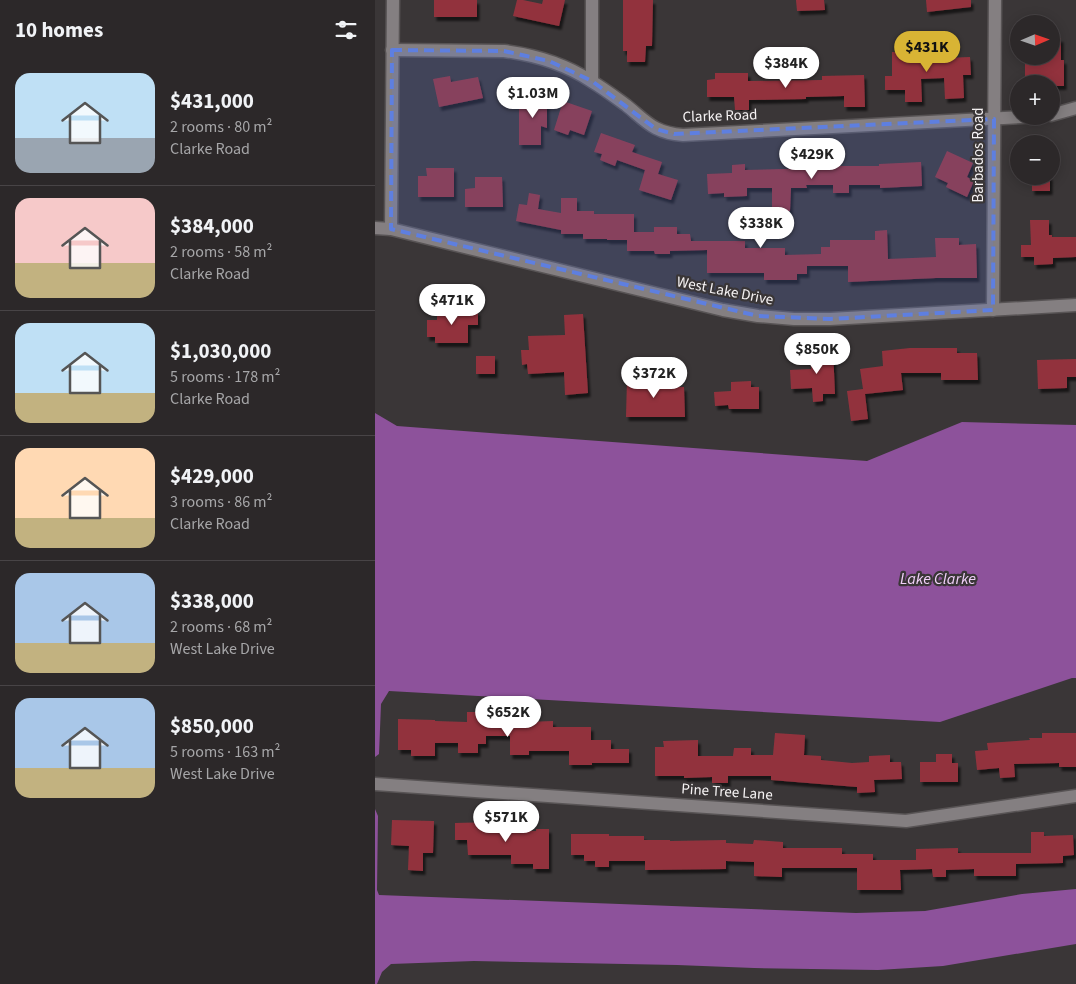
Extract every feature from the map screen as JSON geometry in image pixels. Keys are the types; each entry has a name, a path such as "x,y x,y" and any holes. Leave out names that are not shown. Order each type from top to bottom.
{"street":[{"path":"391,229 393,0"},
{"path":"592,0 592,81"},
{"name":"Barbados Road","path":"993,310 995,0"},
{"name":"Clarke Road","path":"392,50 504,51 549,61 592,81 648,124 665,132 683,135 1010,118"},
{"path":"1060,112 1076,108"},
{"name":"West Lake Drive","path":"375,228 391,229 723,310 758,316 830,319 1076,305"},
{"name":"Pine Tree Lane","path":"375,784 906,821 1076,796"}],"highlighted area":[{"path":"392,50 504,51 549,61 592,81 656,129 674,134 994,119 993,310 830,319 758,316 391,229"}],"water":[{"name":"Lake Clarke","path":"375,413 397,426 867,461 962,422 1076,425 1076,678 940,722 389,691 381,704 379,754 375,757"},
{"path":"375,809 378,816 377,890 379,895 856,913 925,911 1022,894 1076,889 1076,944 943,966 878,970 474,961 391,964 382,972 377,984 375,984"}],"building":[{"path":"434,0 477,0 477,17 434,17"},
{"path":"517,0 542,4 543,0 565,0 559,26 513,16"},
{"path":"623,0 653,0 652,46 646,46 645,62 627,62 627,51 623,51"},
{"path":"796,0 824,0 825,10 797,11"},
{"path":"926,0 971,0 971,7 927,12"},
{"path":"1060,38 1061,60 1064,60 1064,86 1060,86 1060,75 1025,75 1025,65 1060,65"},
{"path":"933,42 943,42 944,58 970,57 971,75 963,75 964,98 945,99 944,78 921,79 922,102 905,102 905,90 885,90 885,76 892,76 892,52 934,52"},
{"path":"715,73 748,73 748,81 822,80 822,76 864,75 865,107 844,107 844,96 749,100 749,110 735,110 734,97 707,97 707,80 715,79"},
{"path":"450,76 451,82 478,77 483,98 439,107 433,79"},
{"path":"530,92 547,92 547,128 541,126 541,145 519,145 519,104 530,104"},
{"path":"563,101 592,111 584,135 570,130 568,135 554,130"},
{"path":"601,133 635,145 632,152 662,162 658,174 678,180 671,200 639,190 645,170 617,160 615,166 600,160 602,154 594,152"},
{"path":"947,151 973,163 967,177 974,181 967,197 946,187 948,183 935,177"},
{"path":"921,162 922,186 880,188 880,185 849,185 849,193 833,193 833,185 806,185 807,188 791,188 790,211 772,212 772,188 747,188 747,196 724,197 724,193 708,194 707,174 732,173 732,165 745,164 745,170 822,168 822,166 879,166 879,164"},
{"path":"426,168 454,168 454,197 418,197 418,176 427,176"},
{"path":"475,177 502,177 503,207 465,207 465,189 475,188"},
{"path":"1032,185 1050,185 1050,191 1032,191"},
{"path":"529,193 540,195 538,209 561,213 561,198 577,198 577,211 594,211 594,214 634,214 634,232 654,232 654,227 677,227 677,234 690,234 691,241 745,241 745,248 785,248 785,255 821,254 821,247 830,247 830,240 875,240 875,231 887,230 888,259 936,257 935,238 959,238 959,245 976,244 977,278 848,282 848,266 807,266 807,274 797,274 797,280 764,280 764,273 707,273 707,250 670,251 670,254 655,254 654,251 627,251 627,240 583,239 583,234 561,234 561,230 516,221 519,204 527,205"},
{"path":"1030,220 1049,220 1049,235 1052,235 1052,237 1076,237 1076,257 1053,258 1053,264 1034,265 1034,257 1021,257 1021,245 1031,245"},
{"path":"437,311 478,311 478,325 468,325 468,343 435,343 435,337 427,337 427,320 437,320"},
{"path":"583,314 588,393 565,395 564,372 528,374 527,364 522,365 521,350 529,350 528,336 565,335 564,315"},
{"path":"910,348 957,348 957,353 977,353 978,380 941,380 941,373 901,373 903,390 865,394 868,419 851,421 847,391 863,389 860,369 883,366 882,351"},
{"path":"833,349 835,394 823,394 823,401 813,402 812,388 791,389 790,370 811,369 810,350"},
{"path":"476,356 495,356 495,374 476,374"},
{"path":"1076,359 1076,377 1067,377 1067,388 1038,389 1037,360"},
{"path":"670,378 671,387 684,387 685,417 626,417 627,379"},
{"path":"751,381 751,387 759,387 759,409 729,409 728,405 715,406 714,392 731,391 731,382"},
{"path":"513,709 526,709 526,722 553,721 553,727 591,727 591,740 611,740 611,749 629,749 629,763 569,765 569,751 529,751 529,755 510,755 510,736 486,736 486,744 478,744 478,753 458,753 458,743 435,743 435,756 411,756 411,750 398,750 398,719 467,722 467,712 489,712 489,721 513,721"},
{"path":"775,733 805,735 804,755 821,756 821,760 852,763 869,762 869,756 890,755 890,762 901,762 902,779 874,780 875,792 857,793 857,787 771,780 771,776 728,776 728,783 712,783 712,777 655,776 655,747 664,747 663,741 698,740 698,756 733,756 734,748 751,748 751,755 773,755"},
{"path":"1042,733 1076,733 1076,767 1059,767 1059,763 1014,764 1015,777 1000,778 999,768 977,770 975,751 988,750 987,743 1042,738"},
{"path":"936,754 952,754 952,763 958,763 958,782 920,782 920,762 936,762"},
{"path":"392,820 434,821 433,853 423,853 423,871 408,870 409,846 391,845"},
{"path":"492,822 492,831 536,831 536,829 549,829 549,869 533,869 533,864 511,864 511,855 468,855 467,840 455,840 455,823"},
{"path":"1031,832 1044,832 1044,836 1073,835 1074,855 1063,856 1063,863 1016,864 1016,876 974,876 974,869 946,870 946,877 933,877 932,869 900,870 901,890 857,890 857,868 782,868 782,877 754,876 754,862 726,861 726,869 645,870 645,861 609,861 609,867 595,867 595,861 584,861 584,855 571,855 571,834 609,834 609,836 644,836 644,840 726,840 726,843 753,844 754,840 783,842 783,848 842,848 842,854 873,854 873,860 916,860 916,849 958,848 958,853 1031,853"}]}
